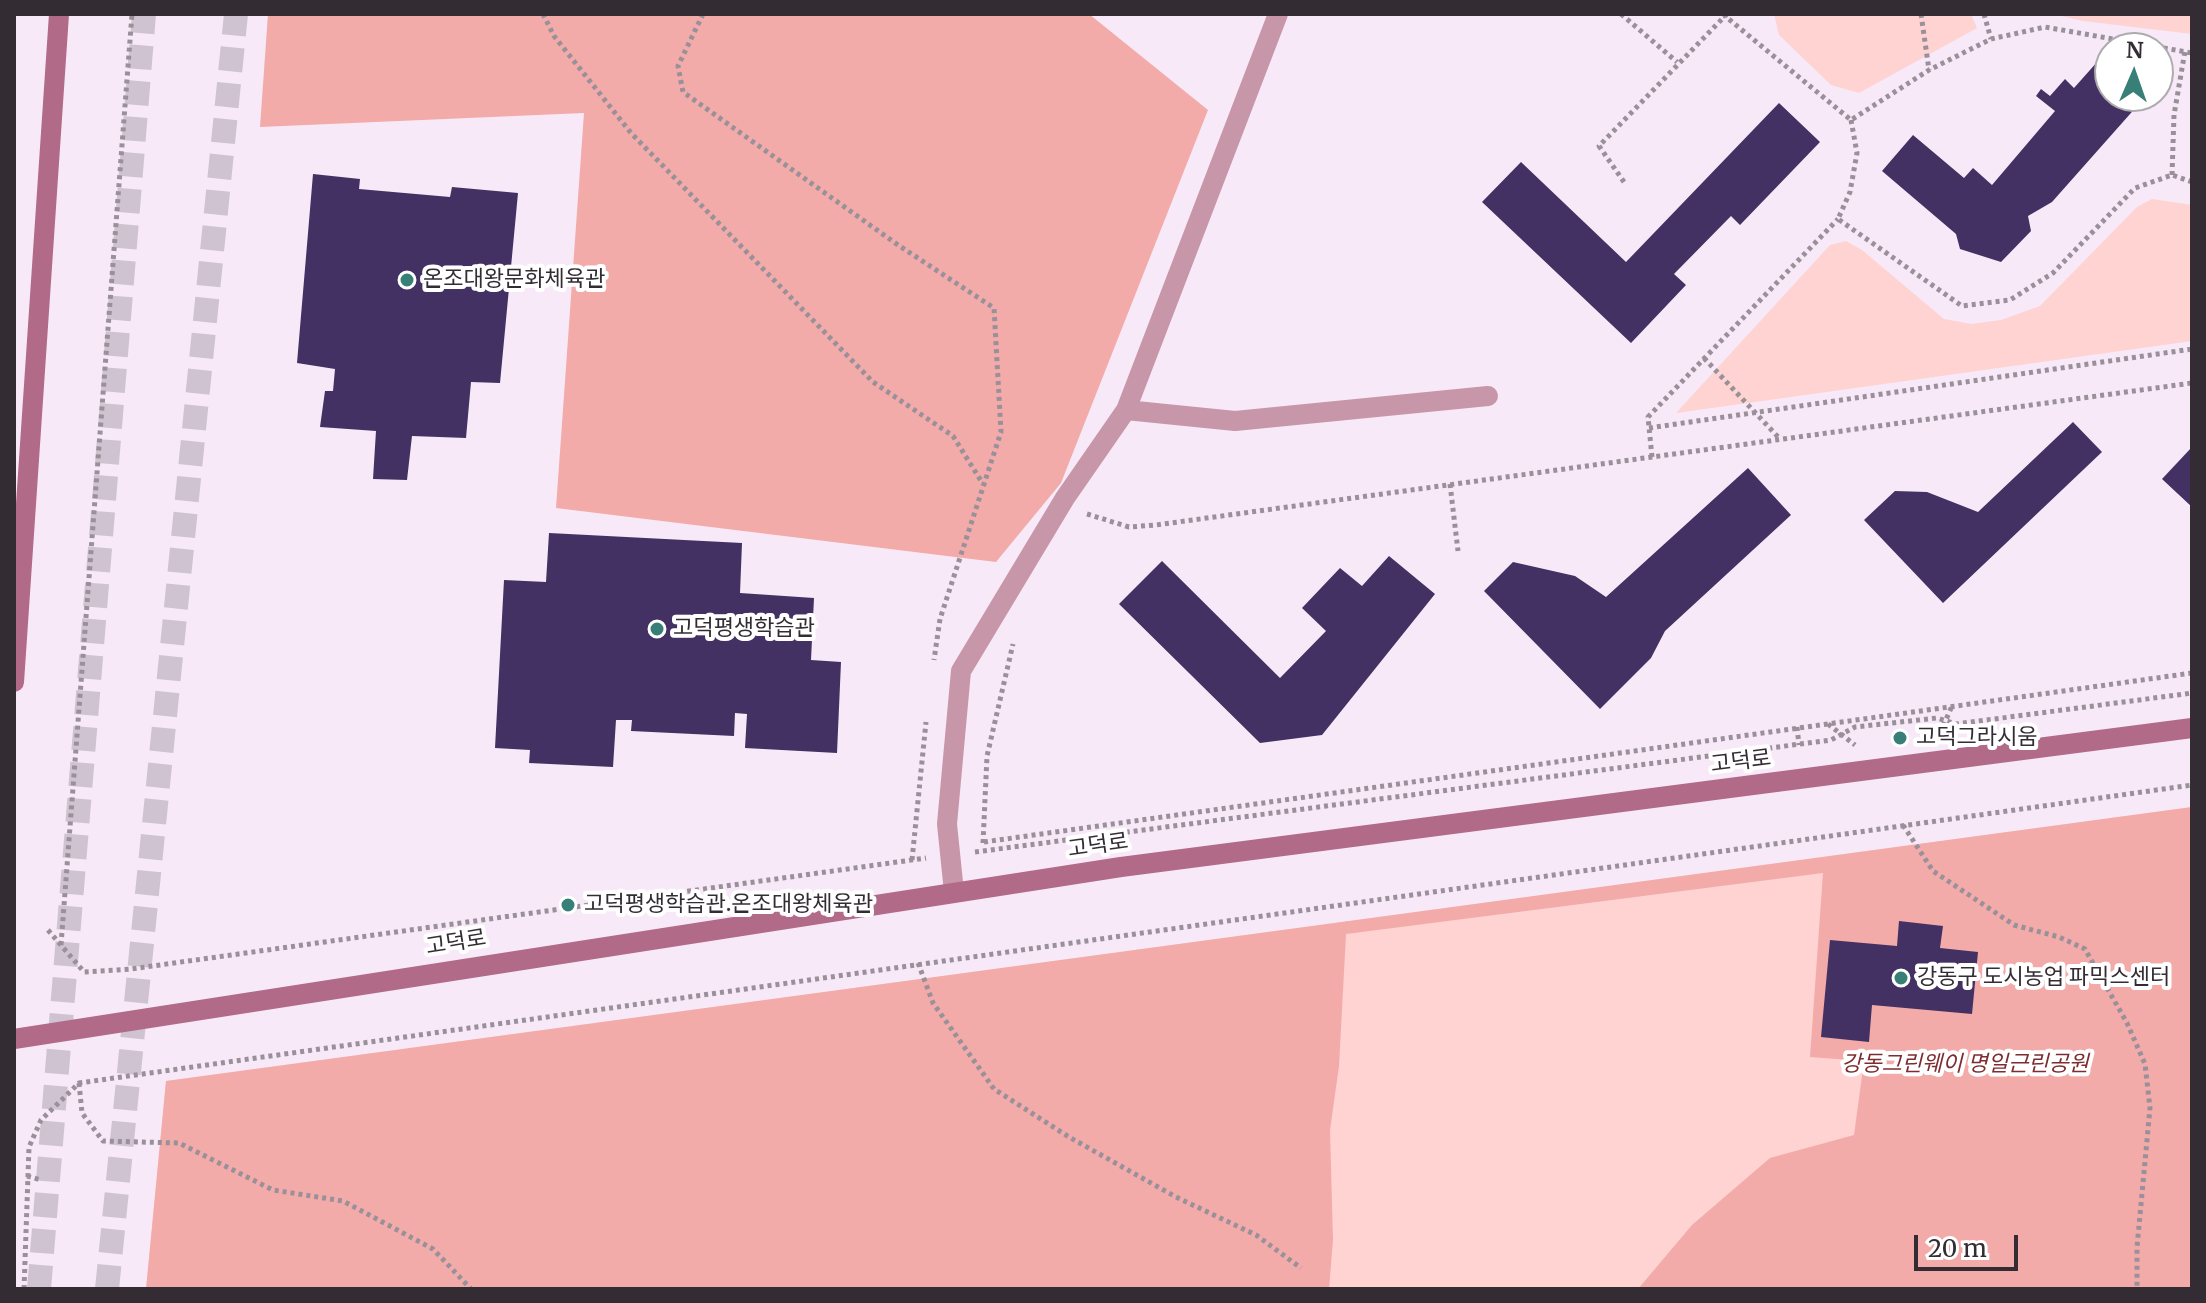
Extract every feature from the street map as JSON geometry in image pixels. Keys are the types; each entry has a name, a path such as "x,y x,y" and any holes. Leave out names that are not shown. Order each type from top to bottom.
{"main road":[{"path":"14,682 59,14"},
{"name":"고덕로","path":"14,1039 954,892 1277,846 2192,728"}],"street":[{"path":"954,892 947,824 961,671 1065,498 1126,410 1278,14"},
{"path":"1126,410 1235,421 1488,396"}],"path":[{"path":"61,946 132,14"},
{"path":"543,14 554,36 631,133 873,382 953,436 984,484"},
{"path":"703,14 678,66 683,92 885,236 994,308 1001,432 940,619"},
{"path":"1621,14 1677,62"},
{"path":"1921,14 1929,70"},
{"path":"1984,14 1991,39"},
{"path":"1624,182 1599,146 1677,62 1726,15 1851,120 1857,153 1850,192 1838,219 1648,417 1652,457"},
{"path":"1851,120 1929,70 1991,39 2045,27 2188,52 2174,115 2172,175"},
{"path":"1838,219 1962,306 2010,300 2053,273 2135,188 2172,175 2192,182"},
{"path":"1649,428 2192,349"},
{"path":"1704,358 1781,440"},
{"path":"1087,514 1129,527 1156,525 2192,383"},
{"path":"1450,484 1458,551"},
{"path":"984,842 2192,673"},
{"path":"983,851 1799,745 1831,740 1855,727 1937,718 1956,724 2192,693"},
{"path":"1928,735 1941,733 1953,706"},
{"path":"1828,723 1854,745 1869,743"},
{"path":"1797,727 1799,745"},
{"path":"24,1289 29,1147 41,1120 79,1083 2192,785"},
{"path":"1903,825 1933,871 2014,925 2059,937 2085,949 2127,1023 2145,1064 2150,1108 2137,1247 2137,1289"},
{"path":"48,930 84,972 131,969 912,860"},
{"path":"918,963 933,1003 994,1089 1069,1137 1176,1197 1256,1235 1301,1268"},
{"path":"79,1083 82,1113 103,1141 179,1143 273,1190 343,1201 433,1249 471,1289"},
{"path":"27,1176 41,1180"}],"green space":[{"path":"268,14 1089,14 1208,110 1061,483 996,562 556,508 584,113 260,127"},
{"path":"1774,14 1971,14 1977,28 1859,93 1831,85 1779,35"},
{"path":"2053,14 2192,14 2192,34 2083,21"},
{"path":"2152,199 2192,205 2192,341 1676,413 1830,245 1846,241 1862,250 1944,319 1971,324 2001,320 2040,306 2137,207"},
{"name":"강동그린웨이 명일근린공원","path":"2192,807 2192,1289 146,1289 166,1081"},
{"name":"강동그린웨이 명일근린공원","path":"2192,807 2192,1289 1638,1289 1692,1225 1770,1158 1854,1135 1864,1061 1810,1057 1823,873 1346,934 1339,1066 1330,1130 1333,1240 1329,1289 146,1289 166,1081"}],"building":[{"path":"2094,66 2094,112 2132,112 2052,202 2028,216 2031,231 2001,262 1960,249 1956,234 1882,171 1913,135 1964,178 1973,168 1992,185 2055,111 2036,96 2041,89 2050,96 2065,79 2074,88"},
{"path":"1779,103 1820,142 1740,225 1731,216 1674,274 1686,285 1631,343 1482,202 1521,162 1626,262"},
{"name":"온조대왕문화체육관","path":"313,174 360,179 359,189 450,197 452,187 518,193 500,383 471,382 466,438 412,436 407,480 373,479 376,431 320,427 325,391 333,391 335,369 297,363"},
{"path":"2073,422 2102,452 1943,603 1864,520 1895,491 1927,492 1978,512"},
{"path":"2192,447 2192,507 2162,479"},
{"path":"1748,468 1791,515 1665,631 1651,658 1600,709 1484,591 1513,562 1575,576 1606,597"},
{"name":"고덕평생학습관","path":"549,533 742,543 740,593 814,598 811,660 841,662 837,753 745,748 747,714 735,713 734,736 631,731 632,720 616,720 613,767 529,763 530,750 495,748 504,580 546,582"},
{"path":"1389,556 1435,594 1322,735 1260,743 1119,604 1162,561 1280,678 1326,631 1302,608 1340,568 1362,586"},
{"name":"강동구 도시농업 파믹스센터","path":"1899,921 1943,926 1940,948 1978,952 1972,1014 1872,1005 1869,1042 1821,1037 1830,940 1897,946"}],"tunnel":[{"path":"39,1289 144,14"},
{"path":"107,1289 236,14"}],"place":[{"name":"온조대왕문화체육관","path":"407,280"},
{"name":"고덕평생학습관","path":"657,629"},
{"name":"고덕그라시움","path":"1900,738"},
{"name":"고덕평생학습관.온조대왕체육관","path":"568,905"},
{"name":"강동구 도시농업 파믹스센터","path":"1901,978"}]}
